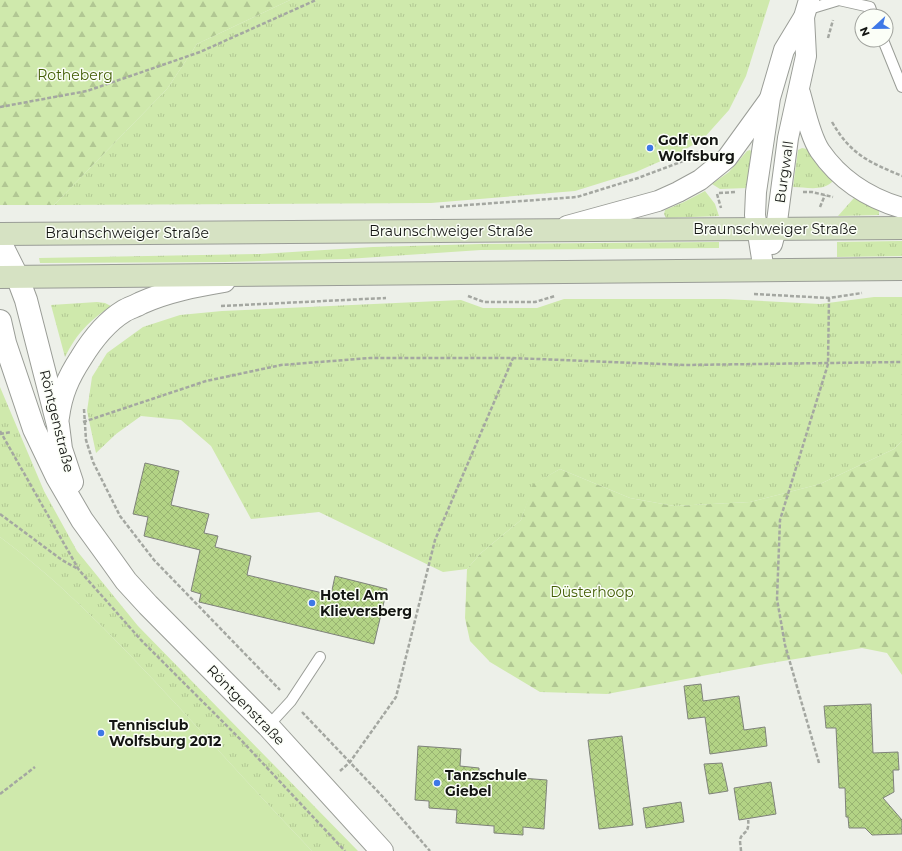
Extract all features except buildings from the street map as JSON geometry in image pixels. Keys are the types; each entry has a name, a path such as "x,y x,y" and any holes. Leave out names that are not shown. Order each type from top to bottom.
{"main road":[{"name":"Braunschweiger Straße","path":"0,234 902,228"},
{"path":"8,277 902,270"}],"street":[{"name":"Burgwall","path":"764,270 767,229 806,56 807,9"},
{"name":"Burgwall","path":"767,229 755,215 756,192 770,98 784,50 807,9"},
{"name":"Burgwall","path":"799,90 808,123 820,150 843,178 885,203 902,208"},
{"name":"Burgwall","path":"554,230 658,201 700,180 727,158 770,98"},
{"path":"0,242 8,277"},
{"path":"58,425 60,402 66,384 74,369 89,346 106,326 124,311 159,296 185,288 227,281 290,274"},
{"name":"Röntgenstraße","path":"8,277 26,300 58,425 61,448 70,477 87,519 110,560"},
{"name":"Röntgenstraße","path":"0,321 5,343 34,428 56,477 82,520 110,560 126,581 148,605 268,726 382,851"},
{"path":"0,355 29,413"}],"lane":[{"path":"807,9 839,0 870,8"},
{"path":"886,48 902,87"},
{"path":"268,726 291,702 320,657"}],"path":[{"path":"0,107 87,91 200,52 316,0"},
{"path":"827,43 839,0"},
{"path":"829,117 838,133 853,150 863,158 902,176"},
{"path":"439,207 577,196 638,178 679,163 704,148"},
{"path":"747,294 829,298 864,293"},
{"path":"463,294 484,302 535,302 557,295"},
{"path":"220,306 392,298"},
{"path":"819,763 785,646 777,599 780,520 828,364 829,298"},
{"path":"430,851 350,762 154,560 120,516 93,462 86,440 84,422 206,381 280,365 370,358 513,358 684,365 902,362"},
{"path":"324,787 350,762 396,697 435,540 513,358"},
{"path":"1,433 80,570 141,640 241,740 345,851"},
{"path":"0,514 62,560 80,570"},
{"path":"0,794 35,767"},
{"path":"741,851 740,840 742,835 749,827 748,818"}],"green space":[{"name":"Rotheberg","path":"0,0 290,0 197,44 167,89 54,205 0,205"},
{"path":"290,0 770,0 746,76 729,110 703,139 679,153 636,172 575,191 431,203 54,205 167,89 197,44"},
{"path":"802,148 807,149 820,169 833,181 824,187 819,188 793,187 798,150"},
{"path":"750,150 753,153 747,188 720,189 712,184 729,172 747,151"},
{"path":"705,191 715,204 719,216 666,218 664,214 665,210"},
{"path":"854,198 879,210 879,215 838,216"},
{"path":"902,241 902,256 837,257 837,242"},
{"path":"719,242 719,248 481,250 347,259 224,262 40,263 39,258 260,254 373,247 481,244"},
{"path":"874,297 902,297 902,441 894,449 820,484 750,502 674,506 630,498 560,469 534,484 521,520 481,553 467,569 443,572 319,512 251,519 211,446 181,420 141,416 116,434 96,453 87,411 92,377 107,353 143,327 180,315 222,311 461,300 483,308 537,308 564,299 725,299 820,304"},
{"path":"97,302 105,303 111,306 84,328 74,341 65,357 51,305"},
{"path":"0,387 44,491 77,551 138,626 358,851 312,851 92,616 47,575 0,537"},
{"name":"Düsterhoop","path":"902,441 902,675 887,653 862,648 765,664 607,694 540,692 490,662 470,641 465,618 467,569 481,553 521,520 533,484 560,469 630,498 674,506 750,502 820,484 894,449"},
{"name":"Tennisclub Wolfsburg 2012","path":"0,537 47,575 92,616 312,851 0,851"}],"place":[{"name":"Golf von Wolfsburg","path":"650,148"},
{"name":"Hotel Am Klieversberg","path":"312,603"},
{"name":"Tennisclub Wolfsburg 2012","path":"101,733"},
{"name":"Tanzschule Giebel","path":"437,783"}]}
